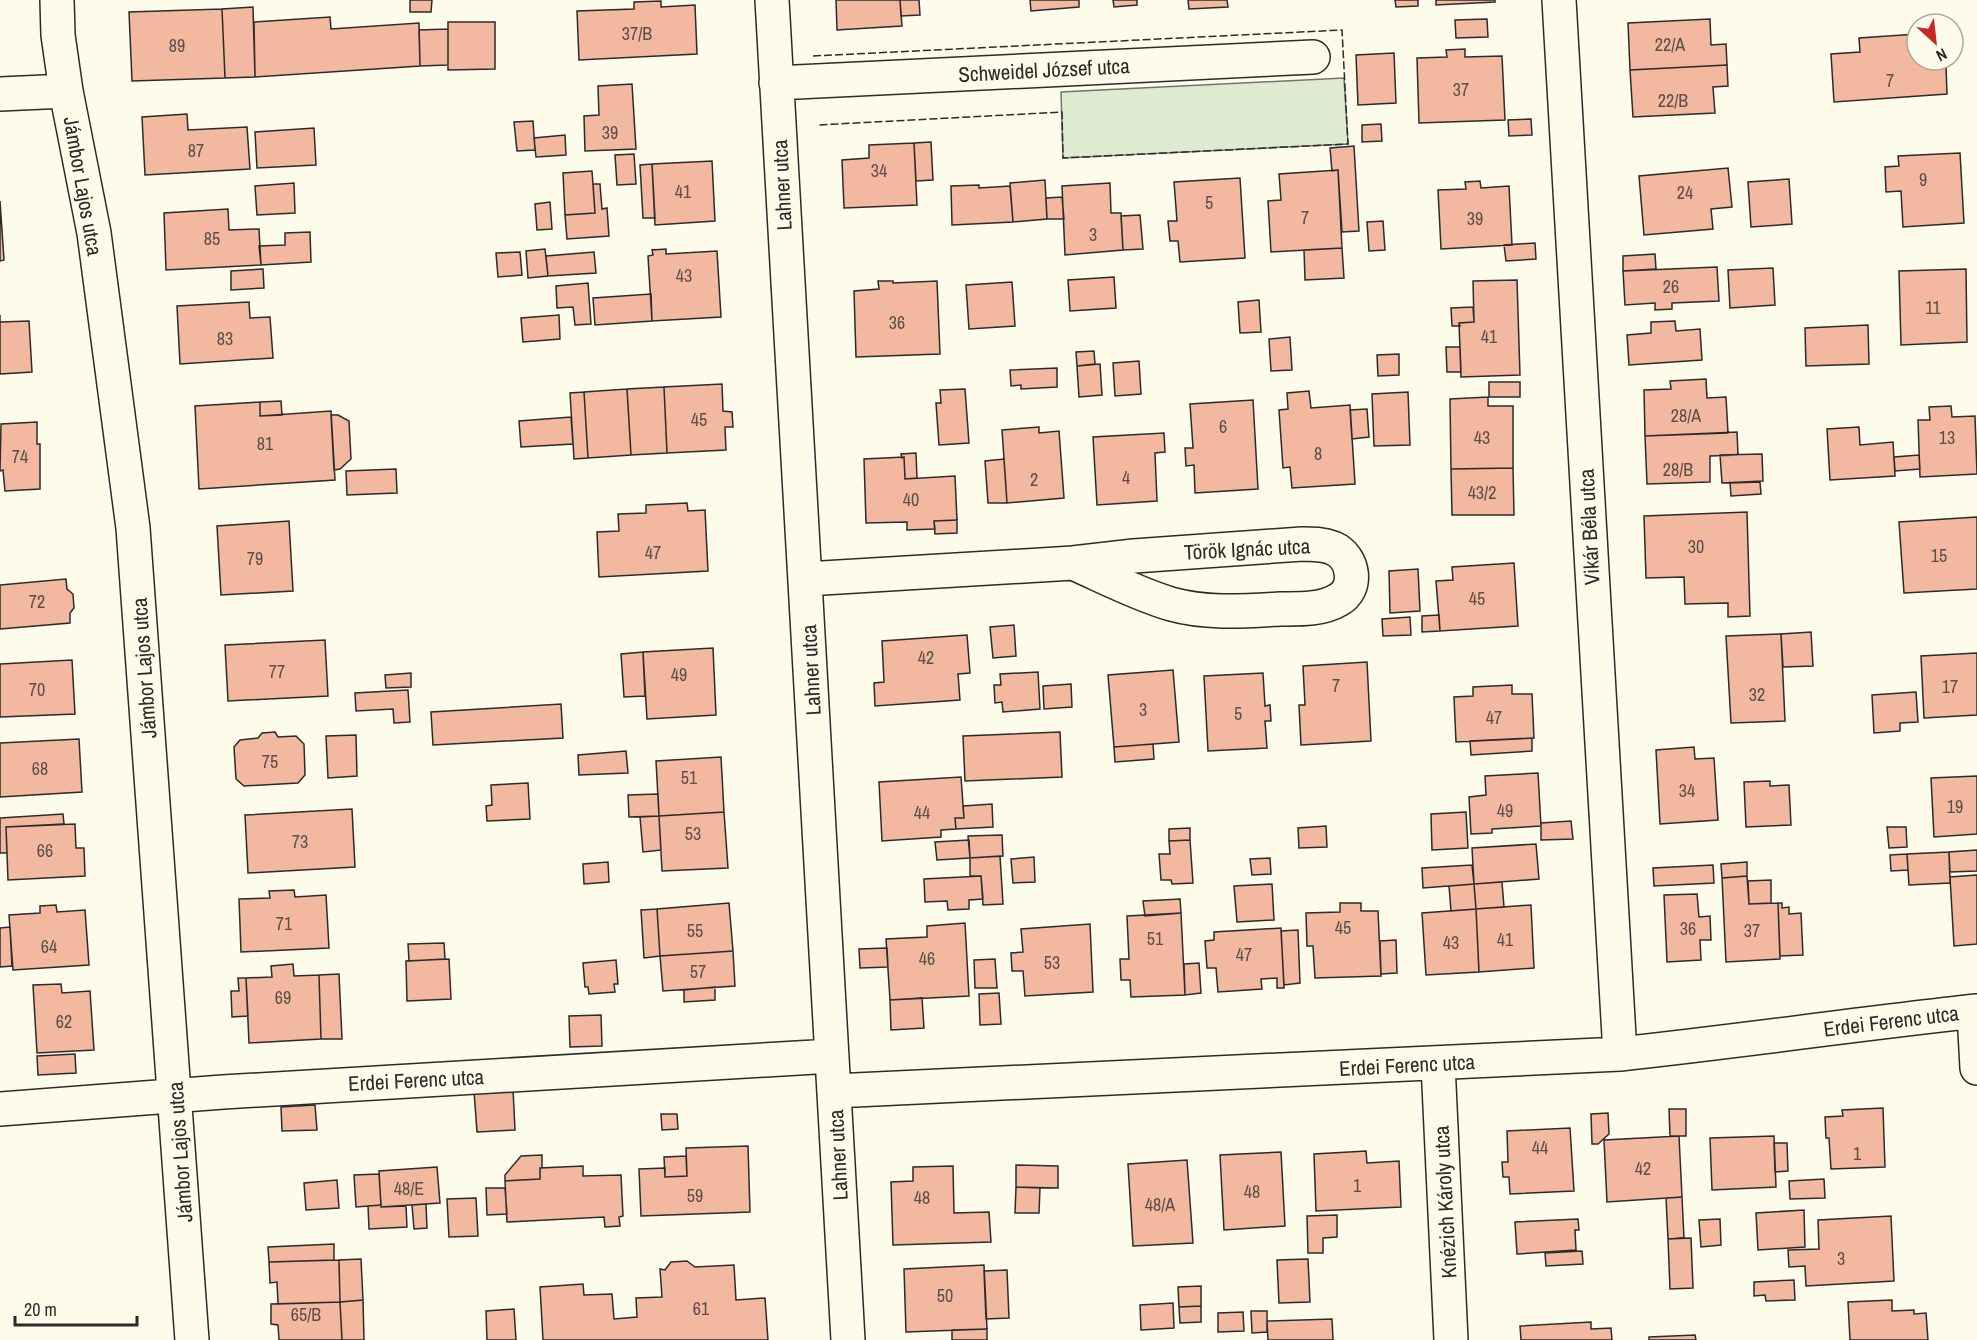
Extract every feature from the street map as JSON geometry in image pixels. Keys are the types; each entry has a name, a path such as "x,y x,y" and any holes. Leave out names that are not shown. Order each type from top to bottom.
{"street":[{"name":"Jámbor Lajos utca","path":"57,0 58,35 66,91 94,233 133,528 192,1340"},
{"name":"Lahner utca","path":"772,0 848,1340"},
{"name":"Vikár Béla utca","path":"1559,0 1620,1054"},
{"name":"Schweidel József utca","path":"776,83 1312,57"},
{"path":"0,94 66,91"},
{"name":"Török Ignác utca","path":"806,579 1073,563 1134,556 1310,544 1327,546 1340,552 1349,563 1352,575 1349,589 1341,599 1322,607 1216,611 1158,600 1073,563"},
{"path":"1975,1012 1977,1068"},
{"name":"Erdei Ferenc utca","path":"834,1091 1620,1054 1874,1022 1975,1012"},
{"name":"Erdei Ferenc utca","path":"0,1109 176,1095 832,1056"},
{"name":"Knézich Károly utca","path":"1438,1064 1451,1340"}],"green space":[{"path":"1344,78 1348,144 1063,158 1061,92"}],"building":[{"path":"410,0 432,0 431,12 410,12"},
{"path":"836,0 900,0 902,26 837,30"},
{"path":"900,0 919,0 920,15 901,16"},
{"path":"1030,0 1079,0 1079,7 1031,11"},
{"path":"1113,0 1137,0 1137,5 1114,7"},
{"path":"1188,0 1227,0 1228,7 1189,9"},
{"path":"1395,0 1418,0 1418,6 1396,7"},
{"path":"1436,0 1495,0 1495,2 1436,5"},
{"path":"661,1 661,7 695,5 697,54 579,60 577,11 634,9 634,2"},
{"path":"253,7 255,77 225,78 222,9"},
{"path":"222,9 225,78 132,81 129,12"},
{"path":"330,17 331,29 419,23 420,66 255,77 254,22"},
{"path":"1487,19 1488,37 1456,38 1455,20"},
{"path":"1710,19 1711,45 1726,44 1727,65 1630,70 1628,23"},
{"path":"448,22 495,22 495,69 448,70"},
{"path":"448,29 448,65 420,66 419,30"},
{"path":"1905,35 1905,72 1946,72 1947,94 1834,102 1831,54 1860,52 1859,38"},
{"path":"1465,49 1465,57 1502,56 1505,120 1419,123 1417,58 1447,57 1446,50"},
{"path":"1394,53 1396,103 1358,105 1356,55"},
{"path":"1727,65 1728,86 1713,87 1715,113 1633,117 1630,70"},
{"path":"632,84 636,149 585,151 584,116 599,115 598,86"},
{"path":"187,114 188,130 247,127 250,169 145,175 142,117"},
{"path":"1531,119 1532,135 1509,136 1508,120"},
{"path":"533,121 535,150 517,151 514,122"},
{"path":"1381,124 1382,141 1362,142 1362,125"},
{"path":"314,128 316,165 257,168 255,132"},
{"path":"565,135 566,155 536,157 534,138"},
{"path":"931,142 933,180 916,181 914,143"},
{"path":"914,143 917,205 844,208 842,160 869,158 869,145"},
{"path":"1354,146 1359,231 1342,232 1338,170 1332,171 1330,148"},
{"path":"1960,153 1964,223 1903,227 1901,191 1886,192 1885,167 1899,166 1898,156"},
{"path":"634,154 636,184 617,185 615,155"},
{"path":"712,161 715,221 655,225 652,164"},
{"path":"652,164 655,218 643,218 640,165"},
{"path":"1728,168 1732,207 1711,209 1713,229 1644,235 1639,176"},
{"path":"1338,170 1342,248 1271,252 1268,201 1281,200 1279,174"},
{"path":"592,171 595,213 565,215 563,173"},
{"path":"1240,178 1245,258 1180,262 1178,241 1170,241 1168,221 1177,221 1174,182"},
{"path":"1789,179 1792,224 1751,227 1748,182"},
{"path":"1045,180 1047,219 1013,222 1010,183"},
{"path":"1480,181 1481,188 1509,186 1512,245 1441,249 1438,190 1466,189 1465,182"},
{"path":"294,183 295,213 257,215 255,186"},
{"path":"1110,183 1111,213 1121,213 1123,250 1065,255 1062,186"},
{"path":"593,184 600,184 602,209 607,208 609,236 567,239 565,215 595,213"},
{"path":"979,185 979,188 1010,186 1013,222 952,225 951,186"},
{"path":"1062,197 1064,219 1047,219 1046,198"},
{"path":"0,201 4,260 0,261"},
{"path":"550,202 552,229 537,230 535,204"},
{"path":"228,209 229,230 259,229 261,265 166,270 164,213"},
{"path":"1140,215 1143,249 1123,250 1121,216"},
{"path":"1383,221 1385,250 1369,251 1367,222"},
{"path":"310,232 311,262 261,265 259,246 285,245 285,233"},
{"path":"1535,243 1536,259 1506,261 1504,245"},
{"path":"1342,248 1344,278 1305,280 1304,250"},
{"path":"545,249 548,276 528,278 526,251"},
{"path":"666,249 666,254 717,251 721,317 652,321 648,256 653,255 652,250"},
{"path":"520,252 522,275 498,277 496,253"},
{"path":"594,252 596,273 548,276 546,256"},
{"path":"1655,254 1656,269 1623,271 1623,256"},
{"path":"1717,267 1719,301 1672,303 1672,309 1655,310 1655,303 1625,305 1623,271"},
{"path":"1773,268 1775,305 1730,308 1728,270"},
{"path":"263,269 264,288 231,290 231,271"},
{"path":"1966,269 1967,342 1901,345 1899,271"},
{"path":"1114,277 1116,308 1070,311 1068,280"},
{"path":"1517,280 1520,375 1461,377 1459,323 1474,322 1473,281"},
{"path":"878,281 893,281 893,283 937,281 940,354 856,357 854,291 879,289"},
{"path":"1012,282 1015,326 969,329 966,285"},
{"path":"588,283 591,324 575,325 573,307 557,308 556,286"},
{"path":"651,294 652,321 595,325 593,298"},
{"path":"1259,300 1261,332 1240,333 1238,302"},
{"path":"249,302 250,318 270,317 273,358 180,364 177,306"},
{"path":"1473,307 1474,322 1452,326 1451,308"},
{"path":"559,315 560,339 523,342 521,318"},
{"path":"29,321 32,372 0,374 0,322"},
{"path":"1675,321 1676,331 1700,329 1702,360 1629,365 1627,335 1651,333 1651,322"},
{"path":"1868,325 1869,364 1806,366 1805,328"},
{"path":"1290,337 1292,370 1271,371 1269,339"},
{"path":"1446,347 1460,347 1461,372 1447,372"},
{"path":"1094,351 1095,364 1077,366 1076,352"},
{"path":"1399,354 1399,375 1378,376 1377,355"},
{"path":"1139,361 1141,394 1115,396 1113,363"},
{"path":"1100,364 1102,395 1079,397 1077,366"},
{"path":"1057,368 1057,387 1021,389 1021,385 1011,386 1010,370"},
{"path":"1706,379 1707,398 1726,397 1728,433 1645,436 1644,390 1671,389 1670,381"},
{"path":"1489,382 1520,382 1520,397 1489,397"},
{"path":"722,384 723,411 732,412 733,427 725,427 726,450 667,453 664,387"},
{"path":"664,387 667,453 631,455 627,389"},
{"path":"627,389 631,455 588,458 584,392"},
{"path":"965,389 969,443 939,445 936,403 941,403 940,390"},
{"path":"1309,391 1311,408 1350,405 1355,484 1292,488 1290,467 1283,468 1279,410 1288,409 1287,393"},
{"path":"584,392 588,458 574,459 570,393"},
{"path":"1408,392 1410,445 1374,446 1372,394"},
{"path":"1488,397 1488,406 1513,406 1513,468 1451,469 1450,399"},
{"path":"1253,400 1258,489 1195,493 1194,465 1186,466 1185,448 1193,448 1190,404"},
{"path":"281,401 282,415 260,416 260,402"},
{"path":"260,402 260,416 331,411 335,480 199,489 195,406"},
{"path":"1951,406 1952,417 1975,416 1977,474 1920,477 1918,420 1930,420 1929,407"},
{"path":"1367,409 1369,437 1352,439 1350,410"},
{"path":"331,415 338,415 349,421 351,459 340,469 334,470"},
{"path":"571,417 573,444 521,447 519,421"},
{"path":"37,422 37,444 40,444 40,489 5,491 3,470 0,471 1,424"},
{"path":"1039,427 1039,433 1059,431 1064,498 1007,503 1002,430"},
{"path":"1859,427 1860,445 1893,442 1895,476 1830,480 1827,429"},
{"path":"1737,432 1738,455 1710,456 1710,482 1647,484 1645,436"},
{"path":"1164,433 1165,452 1155,453 1157,501 1097,505 1093,437"},
{"path":"916,453 917,478 905,479 904,457 902,458 901,454"},
{"path":"1762,454 1763,481 1722,483 1720,455"},
{"path":"1919,455 1920,469 1895,471 1894,457"},
{"path":"904,457 905,479 955,476 957,520 934,521 935,529 907,530 907,522 866,523 864,459"},
{"path":"1004,459 1007,503 988,503 985,461"},
{"path":"1513,468 1514,515 1452,515 1451,469"},
{"path":"396,469 397,493 347,495 346,471"},
{"path":"1760,482 1761,494 1731,496 1730,483"},
{"path":"687,503 688,511 705,510 708,571 599,577 597,532 619,531 618,514 646,513 646,505"},
{"path":"1747,512 1750,616 1728,617 1728,603 1685,604 1684,577 1646,578 1644,516"},
{"path":"1977,517 1977,589 1904,593 1899,522"},
{"path":"957,520 957,533 935,534 934,521"},
{"path":"289,521 293,591 221,595 217,526"},
{"path":"1514,563 1518,626 1440,631 1436,581 1453,580 1452,567"},
{"path":"1418,569 1420,611 1390,613 1389,571"},
{"path":"66,579 67,589 73,594 74,608 70,613 70,623 0,629 0,585"},
{"path":"1439,615 1440,631 1422,632 1422,616"},
{"path":"1410,617 1411,635 1383,636 1382,619"},
{"path":"1014,625 1016,656 993,658 990,627"},
{"path":"1811,632 1813,666 1783,667 1781,634"},
{"path":"1781,634 1785,721 1731,723 1726,636"},
{"path":"967,635 970,673 958,674 960,700 875,706 874,683 884,682 882,641"},
{"path":"325,640 328,696 228,701 225,645"},
{"path":"713,648 716,715 647,719 643,652"},
{"path":"643,652 645,696 624,697 621,654"},
{"path":"1977,653 1977,715 1924,718 1921,656"},
{"path":"72,660 75,714 0,717 0,664"},
{"path":"1367,662 1371,741 1301,745 1299,705 1305,705 1303,666"},
{"path":"1173,670 1179,742 1114,747 1108,675"},
{"path":"1038,672 1040,709 1003,712 1002,702 995,703 994,685 1001,685 1000,674"},
{"path":"411,673 411,687 386,688 385,675"},
{"path":"1263,673 1265,706 1270,705 1271,721 1265,721 1267,748 1208,751 1204,676"},
{"path":"1071,684 1072,707 1044,709 1043,686"},
{"path":"1512,685 1512,694 1532,694 1534,738 1456,742 1454,697 1473,696 1473,687"},
{"path":"408,690 410,722 394,723 393,709 356,711 355,693"},
{"path":"1916,692 1918,722 1900,723 1900,731 1874,733 1872,695"},
{"path":"561,704 563,738 433,745 431,712"},
{"path":"275,732 278,737 296,736 304,744 305,775 298,783 244,786 236,779 234,747 240,740 258,738 262,733"},
{"path":"1060,732 1062,777 965,781 963,736"},
{"path":"356,735 357,776 328,778 326,736"},
{"path":"1532,738 1532,751 1471,755 1470,741"},
{"path":"79,739 82,792 0,797 0,743"},
{"path":"1153,744 1154,759 1115,762 1114,747"},
{"path":"1694,747 1695,759 1714,758 1718,820 1660,824 1656,750"},
{"path":"626,751 628,773 579,775 578,755"},
{"path":"721,757 724,812 659,816 656,761"},
{"path":"1538,773 1541,826 1492,829 1492,833 1471,834 1469,797 1486,795 1485,776"},
{"path":"1977,776 1977,834 1934,837 1931,778"},
{"path":"961,777 964,818 955,818 956,829 941,830 941,837 882,841 879,782"},
{"path":"1770,781 1770,786 1789,785 1791,825 1746,827 1744,782"},
{"path":"528,783 530,819 487,821 486,806 492,805 491,785"},
{"path":"658,794 659,816 629,817 628,795"},
{"path":"992,804 993,827 956,829 955,818 964,818 963,806"},
{"path":"352,809 355,867 248,873 245,815"},
{"path":"724,812 728,868 662,871 659,816"},
{"path":"1466,812 1468,848 1432,850 1431,814"},
{"path":"63,814 64,824 6,827 7,853 0,853 0,818"},
{"path":"659,816 661,850 643,852 640,817"},
{"path":"1571,821 1573,839 1541,840 1541,823"},
{"path":"75,824 76,848 84,848 85,876 8,880 6,827"},
{"path":"1326,826 1327,847 1299,848 1298,828"},
{"path":"1887,827 1906,827 1907,847 1889,848"},
{"path":"1190,828 1190,840 1169,841 1169,829"},
{"path":"1002,835 1003,856 970,858 968,836"},
{"path":"969,840 970,858 937,860 935,842"},
{"path":"1190,840 1193,883 1172,884 1171,880 1161,880 1159,854 1170,854 1169,841"},
{"path":"1536,844 1539,879 1474,884 1472,848"},
{"path":"1977,850 1977,871 1950,872 1949,852"},
{"path":"1949,852 1950,883 1909,885 1907,854"},
{"path":"1907,854 1908,870 1891,871 1890,855"},
{"path":"1000,856 1003,904 983,905 981,876 970,876 970,858"},
{"path":"1034,857 1035,882 1013,883 1011,859"},
{"path":"1270,858 1271,874 1252,875 1250,859"},
{"path":"608,862 609,882 584,884 583,864"},
{"path":"1747,862 1747,876 1722,878 1721,864"},
{"path":"1472,865 1474,884 1423,888 1422,868"},
{"path":"1713,865 1714,883 1654,886 1653,868"},
{"path":"1977,875 1977,944 1954,946 1950,877"},
{"path":"981,876 983,899 969,900 969,909 948,910 947,901 925,902 924,879"},
{"path":"1747,876 1749,904 1778,903 1780,959 1726,962 1722,878"},
{"path":"1771,880 1771,903 1749,904 1748,881"},
{"path":"1502,882 1504,907 1476,909 1474,884"},
{"path":"1272,884 1274,920 1237,922 1234,886"},
{"path":"1474,884 1476,909 1451,911 1449,886"},
{"path":"294,890 295,897 326,895 329,948 241,952 239,899 270,898 269,891"},
{"path":"1697,894 1699,917 1710,916 1711,940 1700,940 1701,960 1667,962 1664,895"},
{"path":"1180,899 1181,913 1145,916 1143,901"},
{"path":"729,903 733,951 660,956 657,909"},
{"path":"1340,903 1361,903 1361,911 1378,911 1381,976 1315,978 1313,946 1307,946 1306,913 1340,912"},
{"path":"1778,903 1782,903 1782,908 1789,907 1789,914 1801,913 1803,955 1780,956"},
{"path":"56,905 57,912 85,910 89,965 13,970 9,915 40,913 40,906"},
{"path":"1531,905 1534,968 1479,972 1476,909"},
{"path":"657,909 660,956 644,958 641,910"},
{"path":"1476,909 1479,972 1426,975 1422,913"},
{"path":"1181,913 1185,995 1131,997 1130,980 1121,980 1120,959 1129,959 1127,916"},
{"path":"965,923 969,996 890,1000 886,939 927,937 927,926"},
{"path":"1090,924 1093,992 1025,996 1023,971 1012,971 1011,953 1023,952 1021,929"},
{"path":"10,927 12,966 0,967 0,928"},
{"path":"1281,928 1284,988 1277,988 1277,978 1261,979 1262,989 1218,992 1216,968 1207,968 1205,941 1214,940 1214,932"},
{"path":"1298,930 1300,983 1284,985 1281,931"},
{"path":"1396,940 1397,973 1381,974 1380,941"},
{"path":"444,943 445,959 409,961 408,944"},
{"path":"887,948 888,967 860,968 859,949"},
{"path":"733,951 735,986 663,991 660,956"},
{"path":"449,959 451,999 407,1001 406,961"},
{"path":"995,959 997,988 975,988 974,960"},
{"path":"616,960 618,984 614,984 615,992 589,994 588,987 585,987 583,963"},
{"path":"1199,963 1201,993 1185,995 1184,964"},
{"path":"293,964 294,976 319,975 321,1039 249,1043 246,978 272,977 271,966"},
{"path":"339,974 342,1039 321,1039 319,975"},
{"path":"238,978 246,978 248,1016 232,1017 231,991 239,991"},
{"path":"61,984 62,993 90,991 94,1050 37,1053 33,985"},
{"path":"715,987 715,1000 684,1002 684,990"},
{"path":"999,993 1001,1024 980,1025 979,994"},
{"path":"922,998 924,1028 891,1030 890,1000"},
{"path":"601,1015 602,1046 570,1047 569,1016"},
{"path":"75,1054 76,1073 38,1075 37,1056"},
{"path":"513,1089 515,1130 477,1132 474,1091"},
{"path":"315,1105 317,1130 282,1131 281,1107"},
{"path":"1883,1108 1885,1167 1831,1169 1825,1117 1843,1116 1842,1110"},
{"path":"1669,1109 1686,1109 1686,1136 1670,1136"},
{"path":"1608,1113 1609,1134 1598,1144 1592,1144 1591,1114"},
{"path":"661,1114 677,1114 678,1129 662,1130"},
{"path":"1570,1128 1574,1191 1510,1194 1509,1177 1503,1177 1502,1162 1508,1162 1507,1131"},
{"path":"1679,1136 1682,1197 1607,1202 1604,1140"},
{"path":"1774,1136 1776,1187 1712,1190 1710,1138"},
{"path":"1774,1143 1787,1143 1788,1171 1775,1172"},
{"path":"748,1146 750,1212 641,1216 639,1169 665,1168 665,1177 687,1176 686,1148"},
{"path":"1366,1151 1367,1163 1399,1161 1401,1207 1316,1211 1314,1154"},
{"path":"1281,1152 1285,1226 1224,1230 1220,1155"},
{"path":"542,1155 540,1179 505,1181 505,1175 521,1156"},
{"path":"686,1156 687,1176 665,1177 664,1157"},
{"path":"1187,1160 1193,1243 1133,1246 1128,1164"},
{"path":"1016,1165 1058,1166 1058,1188 1016,1187"},
{"path":"583,1166 583,1176 621,1175 623,1216 619,1217 620,1226 605,1227 604,1217 507,1222 505,1181 540,1179 540,1168"},
{"path":"953,1166 954,1213 989,1212 991,1242 893,1245 891,1182 913,1181 913,1167"},
{"path":"437,1167 440,1203 381,1207 379,1171"},
{"path":"379,1174 381,1205 356,1207 354,1175"},
{"path":"1824,1179 1825,1198 1790,1199 1789,1181"},
{"path":"337,1180 339,1208 306,1210 304,1183"},
{"path":"1016,1187 1040,1188 1039,1213 1015,1213"},
{"path":"486,1188 505,1188 507,1214 487,1215"},
{"path":"1682,1197 1684,1238 1668,1239 1666,1198"},
{"path":"476,1198 478,1236 449,1237 447,1199"},
{"path":"426,1204 427,1228 414,1229 412,1205"},
{"path":"381,1205 381,1207 406,1206 407,1227 369,1229 368,1206"},
{"path":"1804,1210 1805,1247 1758,1250 1756,1213"},
{"path":"1337,1215 1337,1237 1323,1238 1323,1253 1308,1253 1307,1216"},
{"path":"1891,1216 1894,1281 1806,1286 1805,1266 1789,1267 1788,1250 1819,1249 1818,1220"},
{"path":"1578,1219 1579,1230 1575,1230 1576,1250 1517,1254 1515,1222"},
{"path":"1720,1219 1721,1245 1701,1247 1699,1220"},
{"path":"1691,1238 1693,1288 1670,1289 1668,1239"},
{"path":"334,1244 334,1260 269,1262 268,1247"},
{"path":"1582,1251 1583,1264 1546,1266 1545,1253"},
{"path":"361,1259 363,1300 340,1302 339,1260"},
{"path":"1308,1259 1310,1302 1279,1303 1277,1260"},
{"path":"339,1260 340,1302 278,1304 277,1282 270,1283 269,1262"},
{"path":"687,1261 695,1267 734,1265 736,1300 765,1298 768,1340 543,1340 540,1287 583,1284 584,1295 612,1294 614,1319 637,1317 636,1298 662,1297 660,1269 665,1270 671,1262"},
{"path":"984,1265 987,1329 906,1332 904,1269"},
{"path":"1007,1270 1009,1318 986,1319 984,1271"},
{"path":"1794,1280 1795,1300 1766,1301 1765,1295 1754,1296 1754,1282"},
{"path":"1201,1286 1201,1306 1179,1307 1178,1287"},
{"path":"363,1300 364,1340 342,1340 340,1302"},
{"path":"1892,1300 1892,1311 1914,1310 1914,1314 1926,1313 1928,1340 1850,1340 1848,1302"},
{"path":"340,1302 342,1340 279,1340 278,1325 271,1324 271,1304"},
{"path":"1173,1303 1174,1328 1141,1330 1140,1305"},
{"path":"1201,1306 1201,1322 1180,1323 1179,1307"},
{"path":"514,1309 516,1340 487,1340 486,1311"},
{"path":"1251,1311 1267,1311 1267,1332 1252,1333"},
{"path":"1243,1312 1244,1331 1218,1332 1218,1313"},
{"path":"1332,1319 1333,1340 1268,1340 1267,1321"},
{"path":"1591,1322 1591,1329 1611,1328 1612,1340 1521,1340 1520,1326"},
{"path":"987,1329 987,1340 952,1340 952,1330"},
{"path":"1695,1335 1696,1340 1649,1340 1649,1337"}],"fence":[{"path":"813,56 1342,30 1348,144 1063,158 1062,112 818,125"}]}
